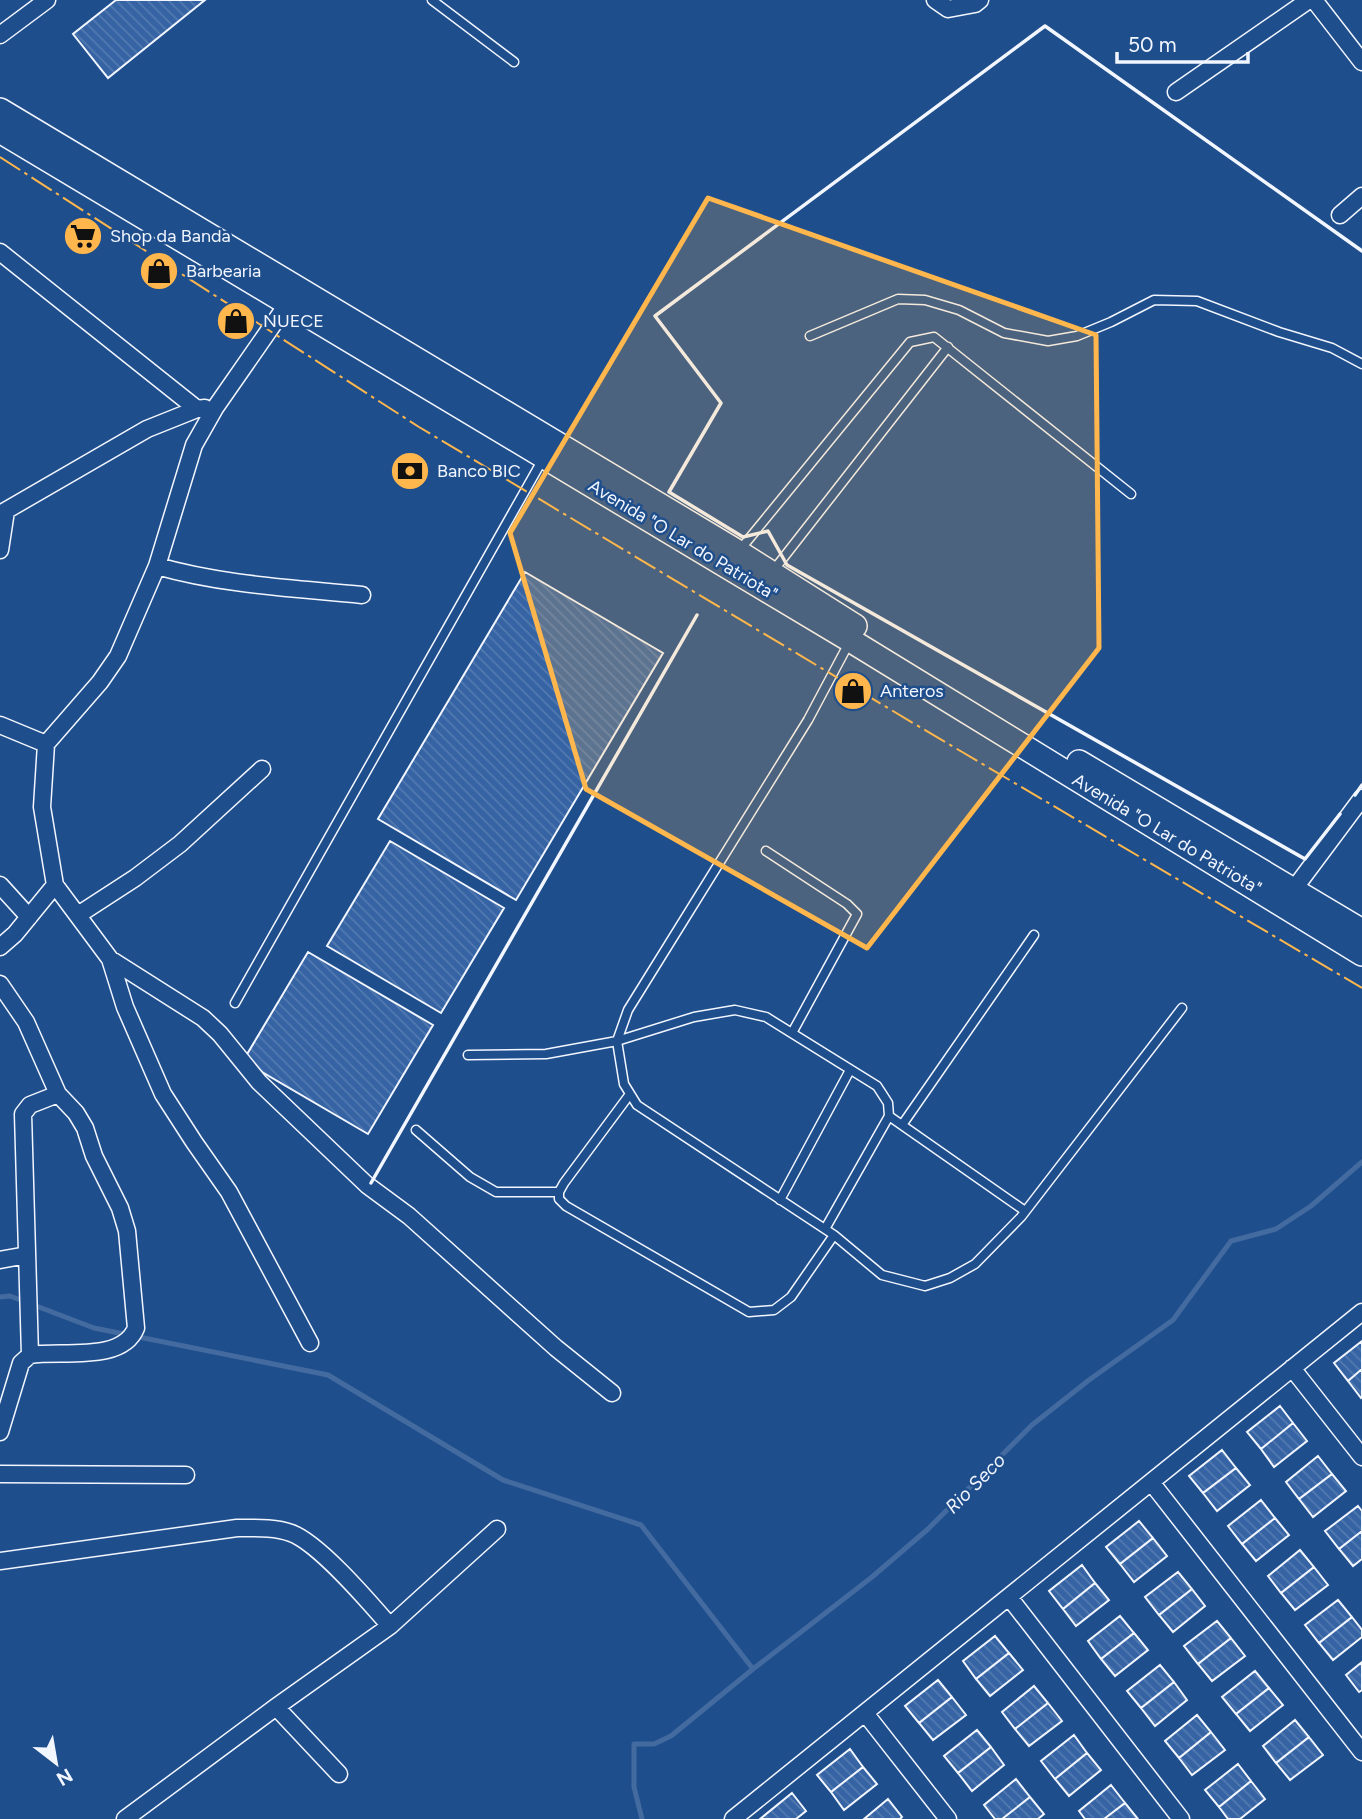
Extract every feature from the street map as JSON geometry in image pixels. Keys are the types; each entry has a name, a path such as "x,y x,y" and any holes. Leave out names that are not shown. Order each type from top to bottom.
{"main road":[{"name":"Avenida \"O Lar do Patriota\"","path":"0,110 738,552 992,711 1362,930"},
{"name":"Avenida \"O Lar do Patriota\"","path":"0,131 850,640 1362,954"}],"street":[{"path":"0,35 47,0"},
{"path":"934,0 948,9 975,4 980,0"},
{"path":"1176,92 1312,0 1362,62"},
{"path":"1339,215 1362,196"},
{"path":"0,251 197,409"},
{"path":"288,303 215,408 194,445 157,566 118,656 100,682 46,744 42,807 55,885 110,959 125,1007 163,1094 229,1192 310,1343"},
{"path":"0,550 3,512 147,429 197,409 215,408"},
{"path":"157,566 216,579 362,595"},
{"path":"0,725 46,744"},
{"path":"78,915 180,845 262,769"},
{"path":"1294,890 1362,798"},
{"path":"0,885 29,917"},
{"path":"0,947 15,934 55,885"},
{"path":"110,959 203,1018 260,1082 367,1185 409,1216 546,1340 612,1393"},
{"path":"0,984 26,1021 58,1094 85,1128 94,1156 120,1208 127,1231 136,1328 133,1335 111,1349 30,1355 21,1363 0,1432"},
{"path":"30,1355 23,1114 30,1105 58,1094"},
{"path":"0,1260 27,1255"},
{"path":"733,1819 1362,1312"},
{"path":"1292,1368 1362,1457"},
{"path":"0,1475 186,1475"},
{"path":"1151,1482 1362,1752"},
{"path":"0,1561 237,1528 273,1529 293,1533 317,1550 390,1626"},
{"path":"127,1818 390,1626 497,1529"},
{"path":"1009,1597 1181,1819"},
{"path":"276,1707 340,1774"},
{"path":"865,1713 948,1819"}],"lane":[{"path":"432,0 514,62"},
{"path":"810,335 898,299 925,300 959,310 1004,333 1048,341 1077,336 1111,323 1154,300 1197,301 1279,332 1332,348 1362,364"},
{"path":"738,552 910,342 934,337 1131,494"},
{"path":"772,573 948,347"},
{"path":"235,1003 544,457"},
{"path":"850,640 808,720 628,1010 617,1041 624,1084 637,1105 834,1235 882,1275 925,1286 950,1278 975,1264 1025,1211 1182,1008"},
{"path":"766,851 847,904 857,914 792,1033"},
{"path":"902,1125 1034,935"},
{"path":"468,1055 545,1054 617,1041 694,1017 735,1010 765,1017 877,1086 888,1103 889,1116 825,1229"},
{"path":"780,1200 850,1070"},
{"path":"630,1094 559,1192 559,1199 566,1206 749,1312 774,1310 791,1297 834,1235"},
{"path":"889,1116 1025,1211"},
{"path":"416,1130 470,1177 496,1192 559,1192"}],"highlighted area":[{"path":"708,198 1096,335 1099,648 867,948 586,789 510,533"}],"building":[{"path":"116,0 205,0 108,78 73,34"},
{"path":"525,572 663,653 516,900 378,819"},
{"path":"390,841 504,908 441,1013 327,946"},
{"path":"308,952 433,1025 368,1134 243,1061"},
{"path":"1362,1341 1362,1369 1348,1381 1334,1363"},
{"path":"1362,1369 1362,1397 1361,1398 1348,1381"},
{"path":"1280,1406 1293,1423 1261,1449 1247,1432"},
{"path":"1293,1423 1307,1441 1274,1467 1261,1449"},
{"path":"1222,1450 1236,1468 1203,1493 1189,1476"},
{"path":"1318,1456 1332,1474 1299,1499 1286,1482"},
{"path":"1236,1468 1250,1485 1217,1511 1203,1493"},
{"path":"1332,1474 1346,1491 1313,1517 1299,1499"},
{"path":"1261,1500 1275,1518 1242,1544 1228,1526"},
{"path":"1358,1506 1362,1511 1362,1531 1339,1549 1325,1531"},
{"path":"1275,1518 1289,1535 1256,1561 1242,1544"},
{"path":"1139,1521 1153,1538 1120,1564 1106,1547"},
{"path":"1362,1531 1362,1559 1353,1566 1339,1549"},
{"path":"1153,1538 1167,1556 1134,1582 1120,1564"},
{"path":"1300,1550 1314,1567 1281,1593 1268,1576"},
{"path":"1082,1565 1095,1583 1063,1609 1049,1591"},
{"path":"1314,1567 1328,1585 1295,1610 1281,1593"},
{"path":"1178,1572 1192,1589 1159,1615 1145,1597"},
{"path":"1095,1583 1109,1600 1076,1626 1063,1609"},
{"path":"1192,1589 1205,1606 1173,1632 1159,1615"},
{"path":"1338,1600 1352,1617 1319,1643 1305,1625"},
{"path":"1120,1616 1134,1633 1101,1659 1088,1641"},
{"path":"1352,1617 1362,1630 1362,1637 1333,1660 1319,1643"},
{"path":"1217,1621 1231,1638 1198,1664 1184,1646"},
{"path":"1134,1633 1148,1650 1115,1676 1101,1659"},
{"path":"995,1636 1009,1653 976,1679 963,1661"},
{"path":"1231,1638 1245,1656 1212,1681 1198,1664"},
{"path":"1009,1653 1023,1670 990,1696 976,1679"},
{"path":"1362,1662 1362,1690 1359,1692 1346,1675"},
{"path":"1160,1665 1174,1682 1141,1708 1127,1691"},
{"path":"1255,1671 1269,1688 1236,1714 1222,1697"},
{"path":"938,1680 952,1697 919,1723 905,1706"},
{"path":"1174,1682 1187,1700 1155,1726 1141,1708"},
{"path":"1034,1686 1048,1703 1015,1729 1002,1712"},
{"path":"1269,1688 1283,1705 1250,1731 1236,1714"},
{"path":"952,1697 966,1715 933,1740 919,1723"},
{"path":"1048,1703 1062,1721 1029,1746 1015,1729"},
{"path":"1197,1715 1211,1732 1179,1758 1165,1741"},
{"path":"1295,1720 1309,1737 1276,1763 1263,1746"},
{"path":"977,1730 991,1747 958,1773 944,1756"},
{"path":"1211,1732 1225,1750 1192,1775 1179,1758"},
{"path":"1074,1735 1087,1753 1055,1779 1041,1761"},
{"path":"1309,1737 1323,1755 1290,1780 1276,1763"},
{"path":"991,1747 1004,1765 972,1791 958,1773"},
{"path":"850,1749 863,1767 831,1792 817,1775"},
{"path":"1087,1753 1101,1770 1069,1796 1055,1779"},
{"path":"1238,1764 1251,1781 1219,1807 1205,1790"},
{"path":"863,1767 877,1784 844,1810 831,1792"},
{"path":"1016,1779 1030,1797 1002,1819 995,1819 984,1805"},
{"path":"1251,1781 1265,1799 1240,1819 1228,1819 1219,1807"},
{"path":"1111,1785 1125,1803 1104,1819 1085,1819 1079,1811"},
{"path":"792,1793 806,1811 796,1819 760,1819"},
{"path":"1030,1797 1044,1814 1038,1819 1002,1819"},
{"path":"888,1799 902,1817 900,1819 864,1819"},
{"path":"1125,1803 1138,1819 1104,1819"}],"waterway":[{"name":"Rio Seco","path":"642,1819 634,1787 634,1744 654,1744 671,1736 872,1577 928,1529 1032,1425 1173,1320 1231,1241 1276,1229 1311,1206 1362,1162"},
{"path":"0,1297 10,1296 94,1328 328,1375 503,1480 641,1525 753,1669"}],"wall":[{"path":"1340,814 1305,859 787,565 768,531 743,537 669,492 721,403 655,316 1045,26 1362,251"},
{"path":"371,1183 697,615"},
{"path":"1355,795 1362,785"}],"power":[{"path":"0,157 419,427 1362,988"}],"place":[{"name":"Shop da Banda","path":"83,236"},
{"name":"Barbearia","path":"159,271"},
{"name":"NUECE","path":"236,321"},
{"name":"Banco BIC","path":"410,471"},
{"name":"Anteros","path":"853,691"}]}
